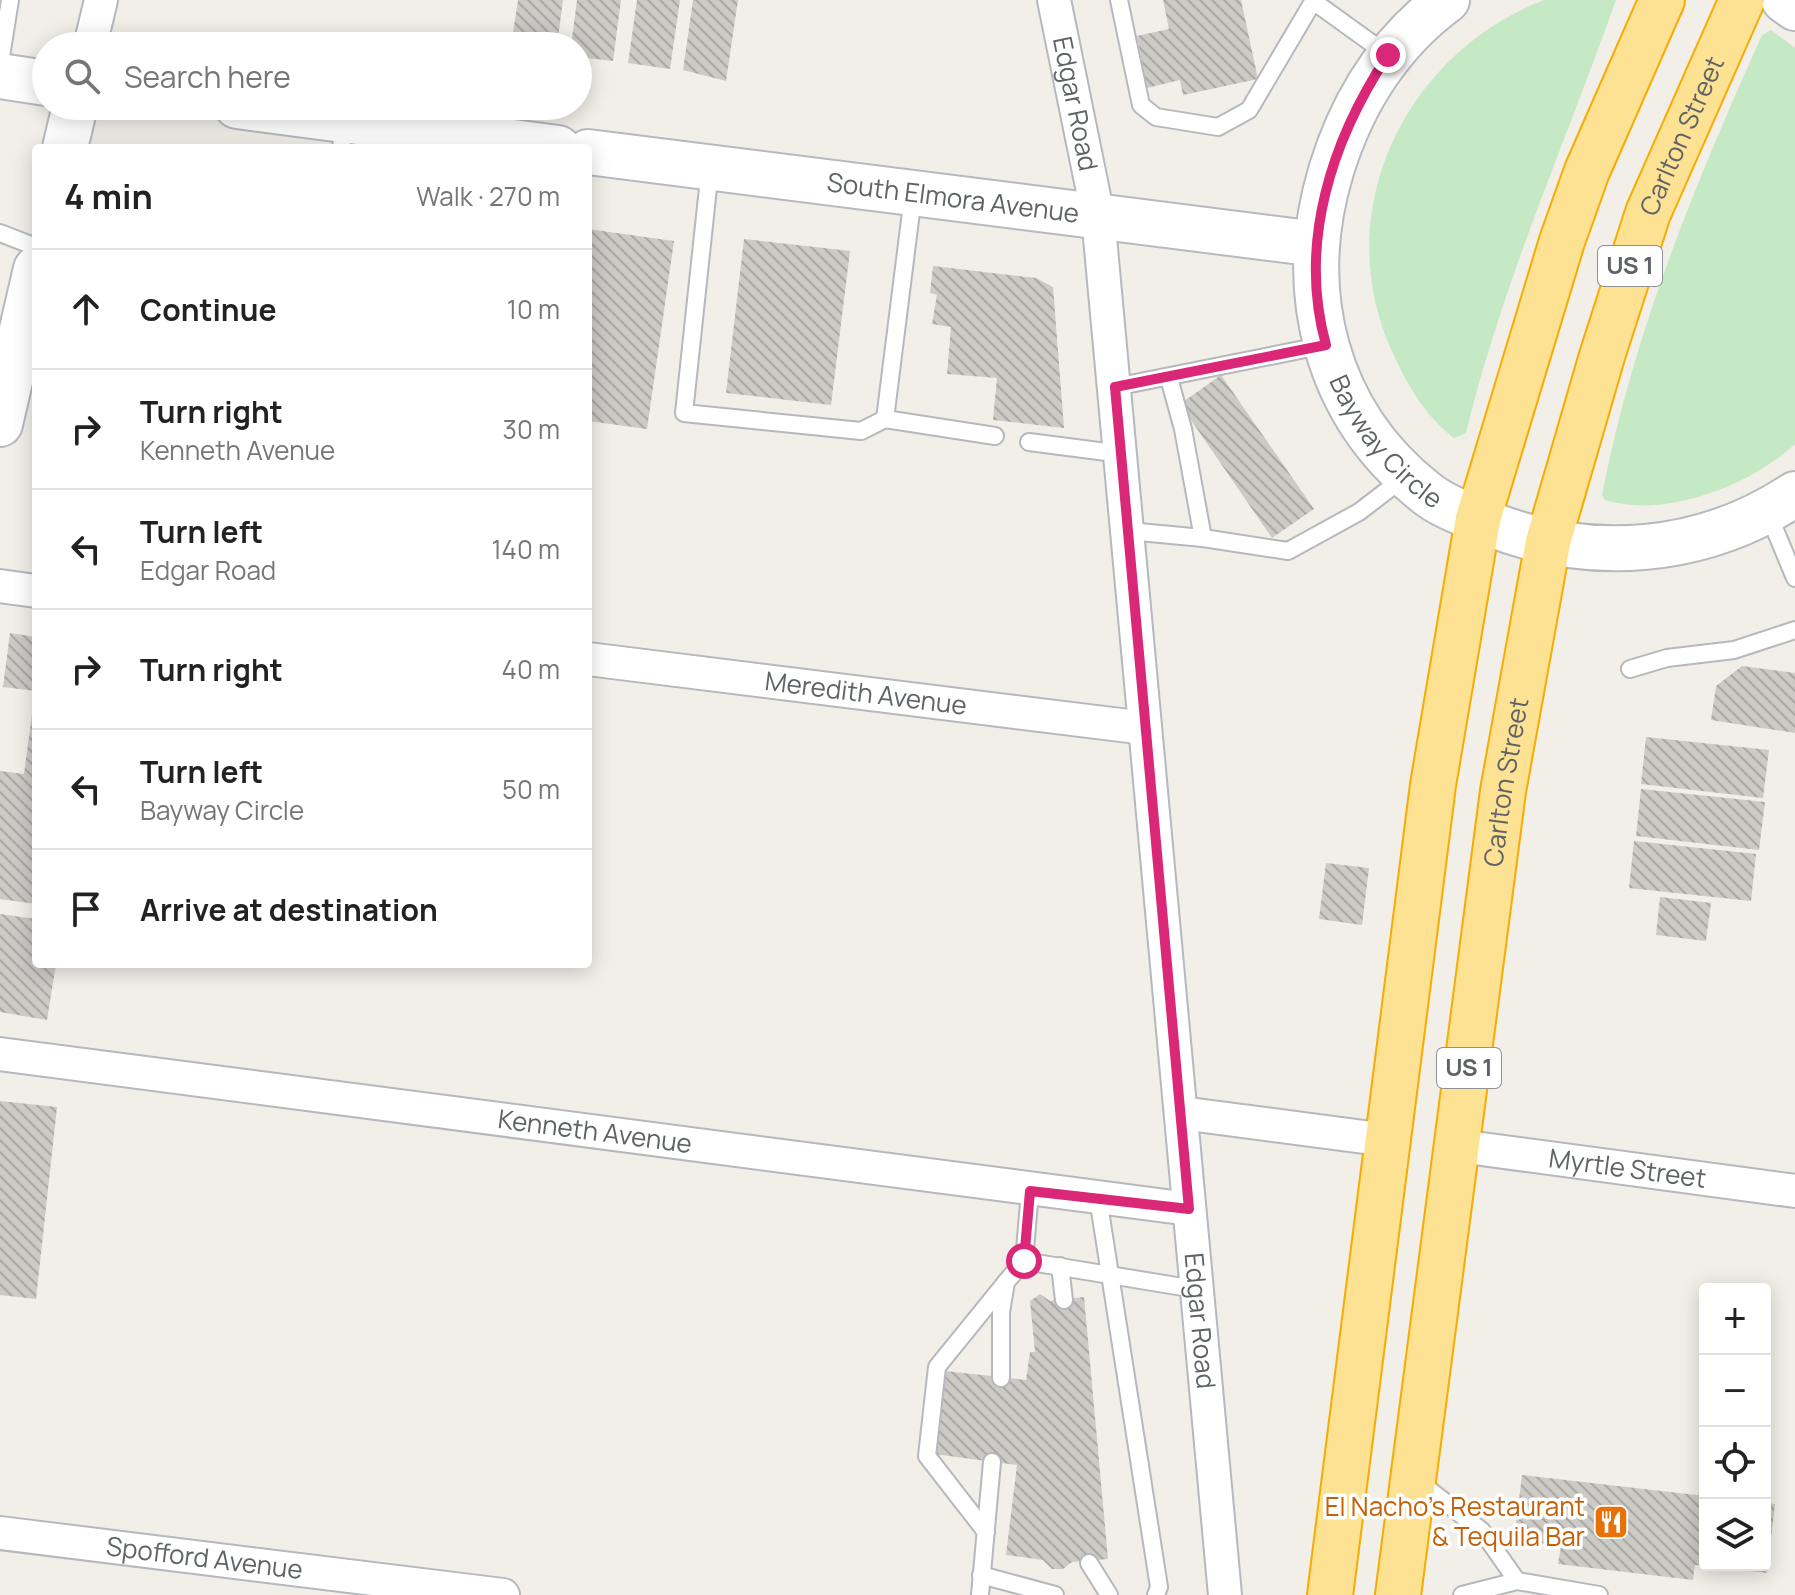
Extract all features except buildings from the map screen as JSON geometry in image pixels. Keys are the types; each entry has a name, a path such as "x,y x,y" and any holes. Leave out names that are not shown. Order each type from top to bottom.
{"highway":[{"path":"1478,519 1562,241 1587,171 1662,0"},
{"name":"Carlton Street","path":"1398,1595 1503,791 1548,542 1597,370 1648,213 1701,85 1742,0"},
{"name":"US 1","path":"1330,1595 1433,785 1478,519"}],"main road":[{"name":"Bayway Circle","path":"1447,0 1388,55 1344,131 1327,185 1317,244 1316,299 1326,345 1345,395 1376,442 1406,476 1428,494 1478,519 1548,542 1601,551 1643,549 1725,528 1781,502"},
{"path":"1784,0 1795,8"},
{"path":"0,76 32,81"},
{"path":"66,144 72,120"},
{"path":"290,120 343,134 497,144"},
{"name":"South Elmora Avenue","path":"592,153 1317,244"},
{"path":"0,424 29,328 32,303"}],"street":[{"path":"93,32 101,0"},
{"name":"Edgar Road","path":"1054,0 1098,216 1225,1595"},
{"path":"0,586 32,590"},
{"name":"Meredith Avenue","path":"592,659 1145,728"},
{"name":"Kenneth Avenue","path":"0,1054 1030,1191 1189,1209"},
{"path":"1181,1113 1387,1140"},
{"name":"Myrtle Street","path":"1459,1146 1795,1191"},
{"name":"Spofford Avenue","path":"0,1533 503,1595"}],"lane":[{"path":"1119,0 1141,105 1156,117 1218,127 1249,110 1314,0 1388,55"},
{"path":"0,63 6,8"},
{"path":"710,168 684,413 861,431 885,419 995,436"},
{"path":"885,419 913,195"},
{"path":"0,233 32,245"},
{"path":"1115,387 1326,345"},
{"path":"1169,378 1183,429 1203,538"},
{"path":"1029,442 1122,454"},
{"path":"1128,531 1288,551 1359,512 1406,476"},
{"path":"1781,502 1795,578"},
{"path":"1630,669 1667,658 1734,650 1795,630"},
{"path":"986,1532 927,1456 937,1367 1024,1261 1030,1191"},
{"path":"1098,1198 1159,1587 1156,1595"},
{"path":"1024,1261 1195,1289"},
{"path":"1060,1266 1064,1300"},
{"path":"1001,1378 1001,1312 1006,1282"},
{"path":"980,1595 992,1462"},
{"path":"1414,1478 1482,1531 1517,1581"},
{"path":"1089,1563 1109,1595"},
{"path":"981,1575 1055,1595"},
{"path":"1462,1595 1517,1581 1599,1595"}],"green space":[{"path":"1544,0 1616,0 1516,268 1466,433 1454,438 1434,420 1410,386 1391,349 1374,296 1369,243 1376,191 1392,142 1419,97 1453,57 1495,25"},
{"path":"1771,30 1795,48 1795,444 1755,473 1706,494 1654,505 1629,505 1605,500 1602,495 1615,435 1668,260 1762,35"}],"place":[{"name":"El Nacho’s Restaurant & Tequila Bar","path":"1611,1522"}],"route":[{"path":"1024,1261 1030,1191 1189,1209 1115,387 1326,345 1315,284 1317,244 1327,185 1344,131 1388,55"}]}
